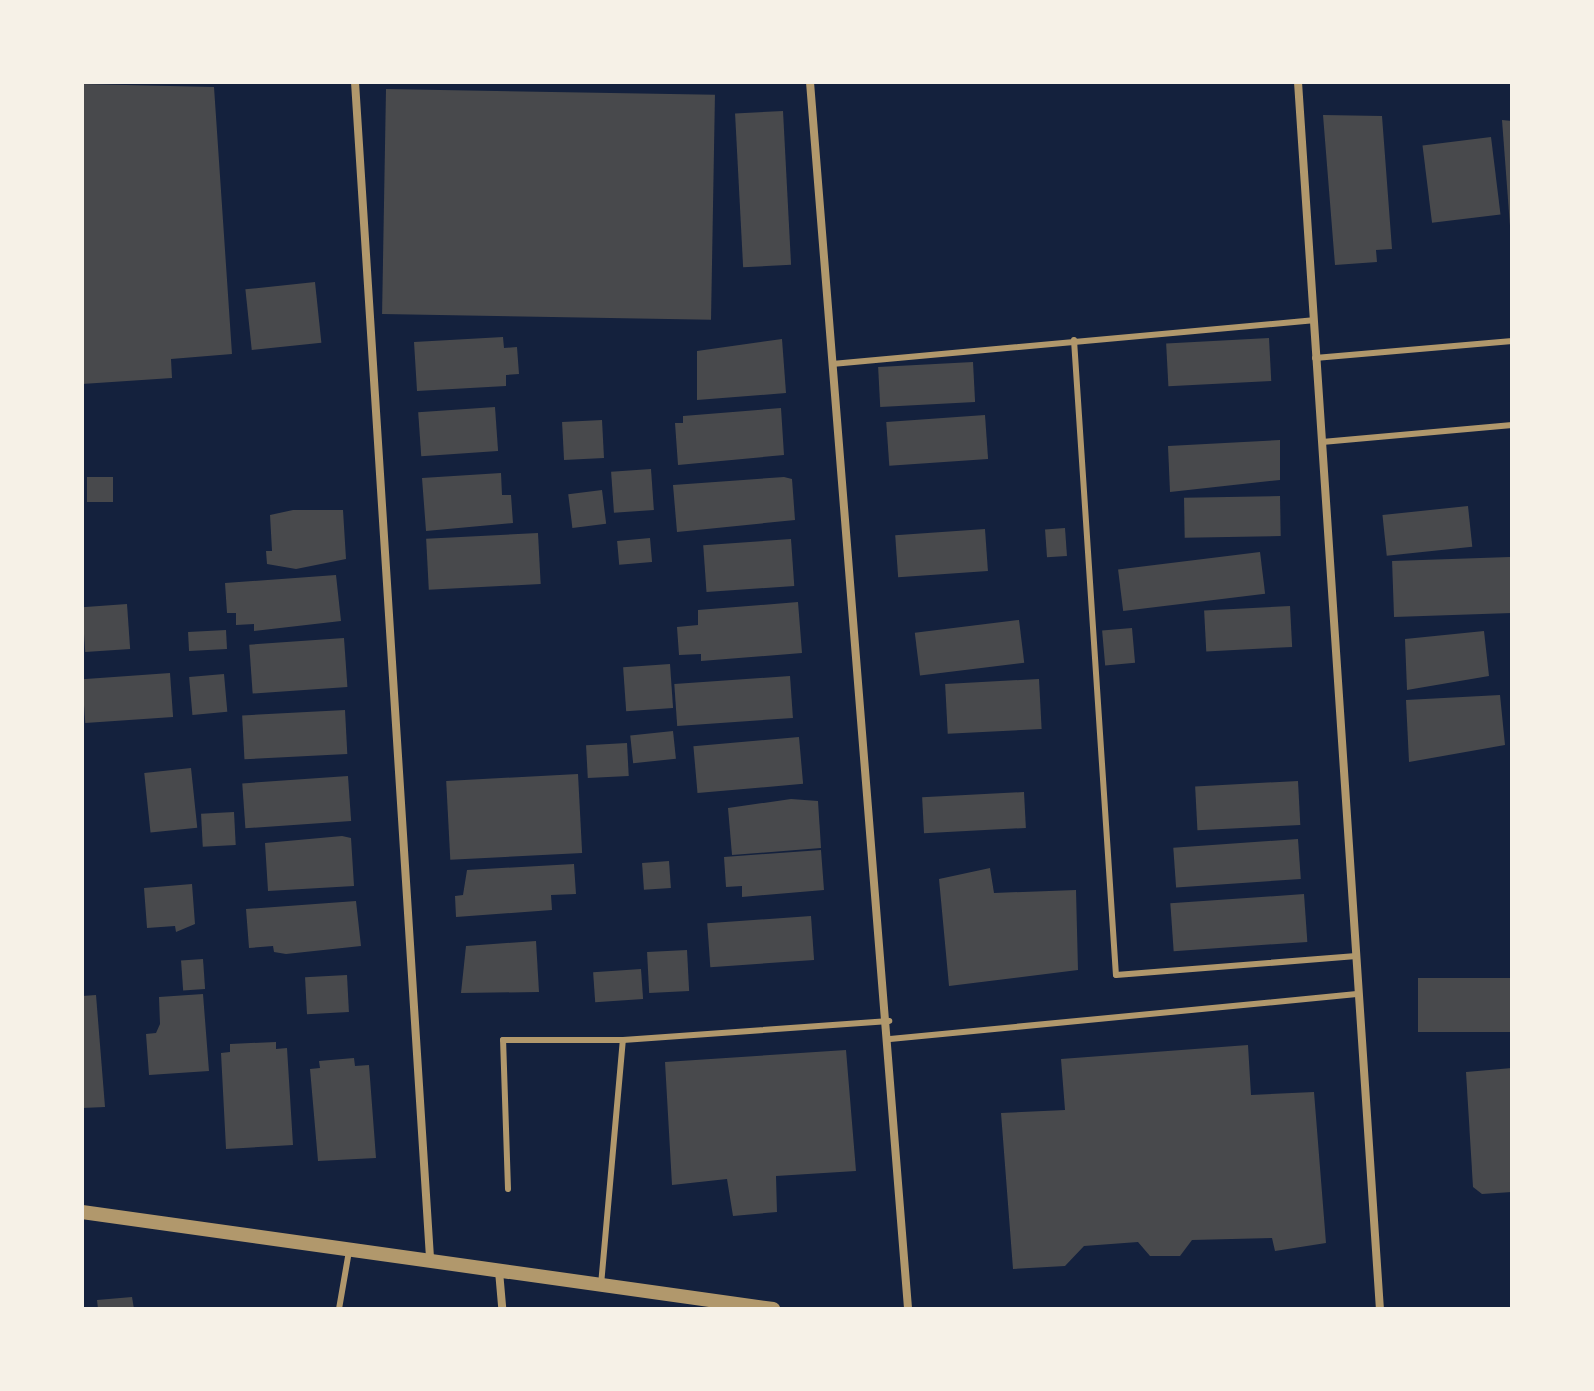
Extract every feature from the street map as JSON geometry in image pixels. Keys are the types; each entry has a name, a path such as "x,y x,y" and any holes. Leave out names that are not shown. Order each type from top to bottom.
{"street":[{"path":"355,82 430,1259"},
{"path":"810,82 889,1021 908,1309"},
{"path":"1298,82 1380,1309"},
{"path":"82,1212 773,1309"},
{"path":"499,1271 502,1309"}],"lane":[{"path":"832,364 1313,320"},
{"path":"1074,340 1116,975 1356,956"},
{"path":"1315,358 1512,341"},
{"path":"1322,442 1512,425"},
{"path":"890,1039 1357,994"},
{"path":"508,1189 503,1040 623,1040 889,1021"},
{"path":"601,1285 623,1040"},
{"path":"339,1309 350,1248"}],"building":[{"path":"82,84 214,87 232,354 171,359 172,378 82,384"},
{"path":"386,89 715,95 711,320 382,314"},
{"path":"783,111 791,265 743,267 735,114"},
{"path":"1323,115 1382,116 1392,249 1376,250 1377,262 1335,265"},
{"path":"1502,120 1512,121 1512,226 1510,226"},
{"path":"1491,137 1501,214 1432,223 1423,145"},
{"path":"315,282 321,343 252,350 245,289"},
{"path":"503,337 504,348 517,347 519,374 506,375 506,386 417,391 414,342"},
{"path":"1269,338 1271,381 1168,386 1166,343"},
{"path":"782,339 786,393 697,400 697,351"},
{"path":"973,362 975,402 880,407 878,367"},
{"path":"495,407 498,451 421,456 418,412"},
{"path":"781,408 784,455 678,465 675,423 683,423 683,416"},
{"path":"985,415 988,459 889,466 886,422"},
{"path":"602,420 604,458 564,460 562,422"},
{"path":"1280,440 1280,480 1170,492 1168,446"},
{"path":"651,469 654,510 614,513 611,472"},
{"path":"501,473 502,495 511,495 513,523 426,531 422,478"},
{"path":"87,477 113,477 113,502 87,502"},
{"path":"784,477 792,479 795,520 677,532 673,485"},
{"path":"602,490 606,524 572,528 568,494"},
{"path":"1280,496 1281,536 1185,538 1184,498"},
{"path":"1468,506 1472,547 1387,556 1382,515"},
{"path":"293,510 343,510 346,559 296,569 267,564 266,551 272,551 270,515"},
{"path":"1065,528 1067,556 1047,557 1045,529"},
{"path":"985,529 988,571 898,577 895,535"},
{"path":"538,533 541,584 429,590 426,539"},
{"path":"650,538 652,562 619,565 617,541"},
{"path":"791,539 794,586 706,592 703,545"},
{"path":"1260,552 1265,594 1123,611 1118,569"},
{"path":"1510,557 1512,613 1394,617 1392,561"},
{"path":"336,575 341,621 254,631 254,624 236,625 236,613 227,613 225,583"},
{"path":"798,602 802,653 701,661 701,654 679,655 677,627 698,625 698,610"},
{"path":"127,604 130,649 85,652 82,607"},
{"path":"1290,606 1292,647 1206,651 1204,611"},
{"path":"1019,620 1024,663 920,675 915,633"},
{"path":"1132,628 1135,663 1105,665 1102,631"},
{"path":"226,630 227,649 189,651 188,632"},
{"path":"1484,631 1489,676 1407,690 1405,639"},
{"path":"344,638 347,687 253,694 249,645"},
{"path":"670,664 673,708 626,711 623,667"},
{"path":"170,673 173,717 85,723 82,679"},
{"path":"224,674 227,712 192,715 189,677"},
{"path":"790,676 793,718 677,726 674,684"},
{"path":"1039,679 1042,729 948,734 945,684"},
{"path":"1500,695 1505,745 1409,762 1406,700"},
{"path":"345,710 347,754 244,759 242,715"},
{"path":"673,731 676,759 633,763 630,735"},
{"path":"799,737 803,784 697,793 693,746"},
{"path":"627,743 629,776 588,778 586,745"},
{"path":"191,768 197,828 151,833 144,773"},
{"path":"578,774 582,853 450,860 446,781"},
{"path":"348,776 351,821 245,828 242,783"},
{"path":"1298,781 1300,825 1197,830 1195,786"},
{"path":"1024,792 1026,828 924,833 922,797"},
{"path":"791,799 818,801 821,848 732,855 728,808"},
{"path":"234,812 236,845 203,847 201,814"},
{"path":"342,836 351,838 354,886 268,891 265,843"},
{"path":"1298,839 1301,879 1176,888 1173,848"},
{"path":"821,850 824,890 742,897 742,886 726,887 724,857"},
{"path":"669,861 671,888 644,890 642,863"},
{"path":"574,864 576,894 551,895 552,910 456,917 455,896 463,895 467,870"},
{"path":"990,868 994,893 1076,890 1078,970 949,986 939,879"},
{"path":"192,884 195,924 176,932 175,926 147,928 144,888"},
{"path":"1304,894 1307,942 1174,951 1170,903"},
{"path":"356,901 361,946 286,954 274,952 273,946 249,948 246,909"},
{"path":"811,916 814,960 710,967 707,923"},
{"path":"536,941 539,992 461,993 466,946"},
{"path":"687,950 689,991 649,993 647,952"},
{"path":"203,959 205,989 183,990 181,961"},
{"path":"641,969 643,999 595,1002 593,972"},
{"path":"347,975 349,1012 307,1014 305,977"},
{"path":"1418,978 1512,978 1512,1032 1418,1032"},
{"path":"203,994 209,1071 149,1075 146,1034 156,1033 160,1024 159,997"},
{"path":"96,995 105,1107 82,1108 82,996"},
{"path":"276,1042 276,1049 287,1048 293,1145 226,1149 221,1053 230,1052 230,1044"},
{"path":"1248,1045 1251,1095 1314,1092 1326,1243 1275,1251 1272,1238 1192,1240 1180,1256 1150,1256 1138,1242 1084,1246 1065,1266 1013,1269 1001,1113 1065,1110 1061,1059"},
{"path":"846,1050 856,1171 776,1176 777,1212 733,1216 727,1179 672,1185 665,1062"},
{"path":"354,1058 355,1066 369,1065 376,1158 318,1161 310,1069 320,1068 319,1061"},
{"path":"1512,1068 1512,1192 1482,1194 1473,1187 1466,1072"},
{"path":"132,1297 134,1309 98,1309 97,1300"}]}
